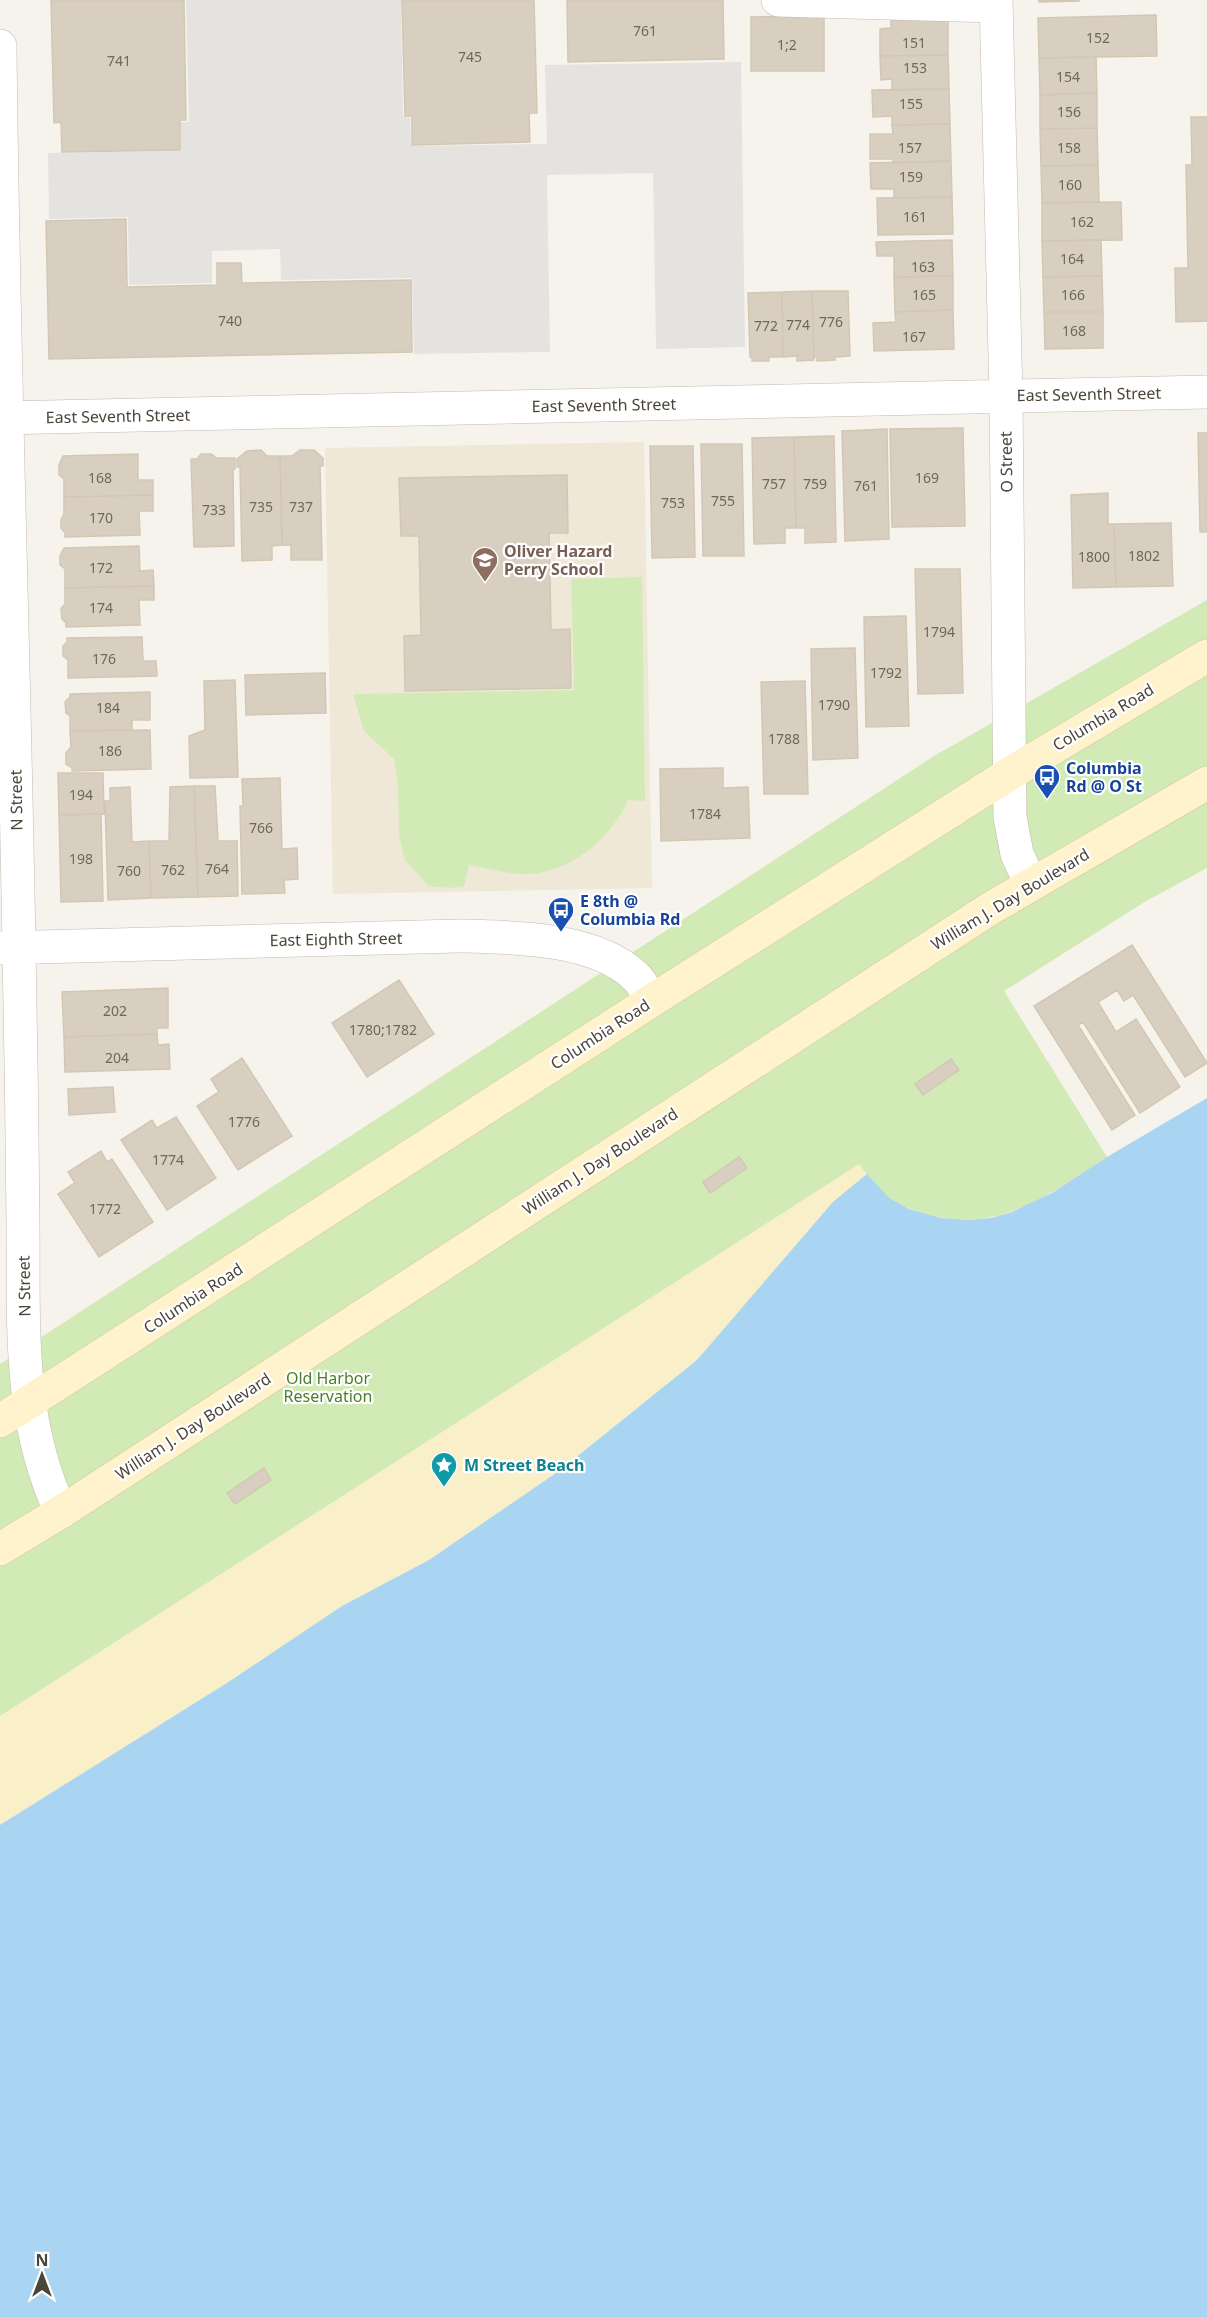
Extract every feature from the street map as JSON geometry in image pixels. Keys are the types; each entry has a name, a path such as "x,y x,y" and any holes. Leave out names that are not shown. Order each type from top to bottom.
{"main road":[{"name":"Columbia Road","path":"0,1421 651,1001 1009,774 1207,656"},
{"name":"William J. Day Boulevard","path":"0,1550 1031,884 1207,783"}],"street":[{"path":"778,0 996,3"},
{"name":"O Street","path":"996,3 1006,396 1009,774 1012,836 1020,862 1031,884"},
{"name":"N Street","path":"0,46 10,947 25,1359 29,1404 39,1458 61,1512"},
{"name":"East Seventh Street","path":"3,418 1207,392"},
{"name":"East Eighth Street","path":"10,947 458,936 523,939 586,951 610,959 639,979 651,1001"}],"shaded area":[{"path":"186,0 401,0 403,116 410,117 411,146 547,144 545,65 741,62 745,347 656,349 653,173 547,175 550,352 414,354 412,278 281,280 280,249 212,251 212,283 129,285 128,217 49,219 48,153 181,151 181,122 189,122"},
{"path":"644,442 652,888 333,894 325,448"}],"green space":[{"path":"642,577 645,801 628,800 613,826 592,848 552,870 521,874 469,865 464,886 449,888 429,886 405,860 399,836 398,783 394,759 364,731 353,694 574,690 571,579"},
{"name":"Old Harbor Reservation","path":"1207,600 1207,868 1143,903 1004,991 1107,1157 1044,1197 1000,1215 977,1219 952,1219 902,1206 885,1196 866,1174 814,1226 744,1307 0,1825 0,1364 934,756"}],"sand":[{"name":"M Street Beach","path":"859,1164 867,1174 833,1202 697,1360 559,1471 429,1560 342,1606 230,1681 0,1825 0,1716"}],"water":[{"path":"1207,1098 1207,2317 0,2317 0,1825 230,1681 342,1606 429,1560 559,1471 697,1360 833,1202 867,1174 889,1198 909,1209 941,1218 969,1220 991,1218 1012,1212 1052,1193 1107,1157"}],"building":[{"path":"51,0 184,0 186,120 180,120 180,150 62,152 61,122 54,123"},
{"path":"402,0 534,0 537,113 529,113 530,142 412,145 412,116 405,116"},
{"path":"567,0 723,0 724,59 568,62"},
{"path":"1039,0 1079,0 1079,1 1039,2"},
{"path":"1156,15 1157,56 1039,58 1038,18"},
{"path":"824,16 824,71 751,71 751,17"},
{"path":"948,16 948,55 880,56 880,29 891,28 891,17"},
{"path":"948,55 949,89 892,90 892,79 881,80 880,56"},
{"path":"1096,57 1097,93 1040,95 1039,58"},
{"path":"949,89 950,124 892,125 892,116 873,117 872,90"},
{"path":"1097,93 1097,128 1040,129 1040,95"},
{"path":"1191,117 1207,117 1207,321 1176,322 1175,268 1188,268 1186,165 1192,165"},
{"path":"950,124 951,161 893,163 893,159 870,159 870,134 893,134 892,125"},
{"path":"1097,128 1098,165 1041,166 1040,129"},
{"path":"951,161 952,197 894,198 894,189 871,189 870,163"},
{"path":"1098,165 1099,202 1042,203 1041,166"},
{"path":"952,197 953,234 878,235 877,198"},
{"path":"1121,202 1122,240 1042,241 1042,203"},
{"path":"126,219 127,287 217,285 217,263 241,263 242,283 411,280 412,352 49,359 46,221"},
{"path":"952,240 953,276 894,277 894,256 877,256 876,242"},
{"path":"1101,240 1102,276 1043,277 1042,241"},
{"path":"953,276 953,310 895,312 894,277"},
{"path":"1102,276 1103,312 1044,312 1043,277"},
{"path":"812,291 848,291 850,356 817,361 817,357 814,357"},
{"path":"812,291 814,360 797,361 797,356 783,357 782,292"},
{"path":"782,292 783,357 769,357 769,361 752,361 748,293"},
{"path":"953,310 954,349 874,351 873,323 896,322 895,312"},
{"path":"1044,312 1103,312 1103,348 1045,349"},
{"path":"963,428 965,526 892,527 890,429"},
{"path":"887,429 889,539 845,541 842,431"},
{"path":"1198,433 1207,433 1207,532 1200,532"},
{"path":"834,436 836,542 805,543 805,528 796,528 794,437"},
{"path":"794,437 796,528 785,528 785,543 754,544 752,438"},
{"path":"701,444 742,444 744,556 703,556"},
{"path":"650,446 693,446 695,557 652,558"},
{"path":"261,450 267,456 280,456 282,545 272,546 272,560 242,561 240,467 237,467 237,459 247,451"},
{"path":"300,450 314,450 323,458 323,466 320,466 322,560 291,560 291,545 282,545 280,456 292,456"},
{"path":"138,454 138,480 153,480 153,495 64,497 64,479 59,475 59,465 63,456"},
{"path":"201,454 211,454 217,458 235,458 235,469 233,469 234,546 194,547 191,459 197,459"},
{"name":"Oliver Hazard Perry School","path":"567,475 568,533 549,533 551,630 570,629 571,688 405,691 404,636 421,635 419,536 401,536 399,478"},
{"path":"1108,493 1108,524 1114,524 1116,587 1073,588 1071,495"},
{"path":"153,495 153,511 139,511 140,535 65,537 61,528 64,497"},
{"path":"1171,523 1173,586 1116,587 1114,524"},
{"path":"139,546 140,571 153,570 154,586 65,588 65,569 60,565 60,556 64,548"},
{"path":"915,569 960,569 963,693 918,694"},
{"path":"154,586 154,600 139,600 140,625 66,627 62,619 61,609 65,604 65,588"},
{"path":"906,616 909,726 866,727 864,617"},
{"path":"142,637 143,661 156,661 157,676 68,678 68,660 63,656 63,646 67,638"},
{"path":"855,648 858,758 813,760 811,649"},
{"path":"325,673 326,713 246,715 245,675"},
{"path":"235,680 238,777 190,778 189,736 205,730 204,681"},
{"path":"805,681 808,794 764,794 761,682"},
{"path":"150,692 150,720 132,720 132,730 70,731 70,716 66,713 65,702 70,694"},
{"path":"150,730 151,769 72,771 72,768 66,764 66,753 71,747 70,731"},
{"path":"723,768 723,788 748,787 750,838 661,841 660,769"},
{"path":"58,773 103,773 104,814 59,815"},
{"path":"280,778 282,849 297,848 298,879 284,880 285,893 242,894 240,806 243,806 242,779"},
{"path":"194,786 198,897 151,898 149,841 169,841 170,787"},
{"path":"194,786 215,786 218,841 237,841 238,896 198,897"},
{"path":"130,787 132,842 149,841 151,898 108,900 105,801 110,801 110,788"},
{"path":"101,814 103,901 61,902 59,815"},
{"path":"1132,945 1207,1063 1185,1077 1133,995 1124,1001 1117,990 1098,1002 1116,1032 1136,1019 1180,1087 1140,1113 1083,1022 1078,1025 1135,1115 1112,1130 1034,1006"},
{"path":"399,980 434,1034 367,1077 332,1023"},
{"path":"168,988 168,1028 157,1028 157,1034 64,1037 62,992"},
{"path":"157,1034 158,1045 169,1044 170,1069 65,1072 64,1037"},
{"path":"242,1058 292,1136 238,1170 197,1106 219,1092 211,1079"},
{"path":"951,1059 959,1070 923,1095 915,1084"},
{"path":"113,1087 115,1112 69,1115 68,1089"},
{"path":"176,1117 216,1178 167,1210 121,1140 152,1120 157,1128"},
{"path":"101,1151 107,1162 112,1159 153,1222 99,1257 58,1194 75,1183 68,1172"},
{"path":"739,1157 747,1168 710,1193 703,1182"},
{"path":"264,1468 271,1480 235,1504 227,1493"}],"place":[{"name":"Oliver Hazard Perry School","path":"485,583"},
{"name":"Columbia Rd @ O St","path":"1047,800"},
{"name":"E 8th @ Columbia Rd","path":"561,933"},
{"name":"M Street Beach","path":"444,1488"}]}
